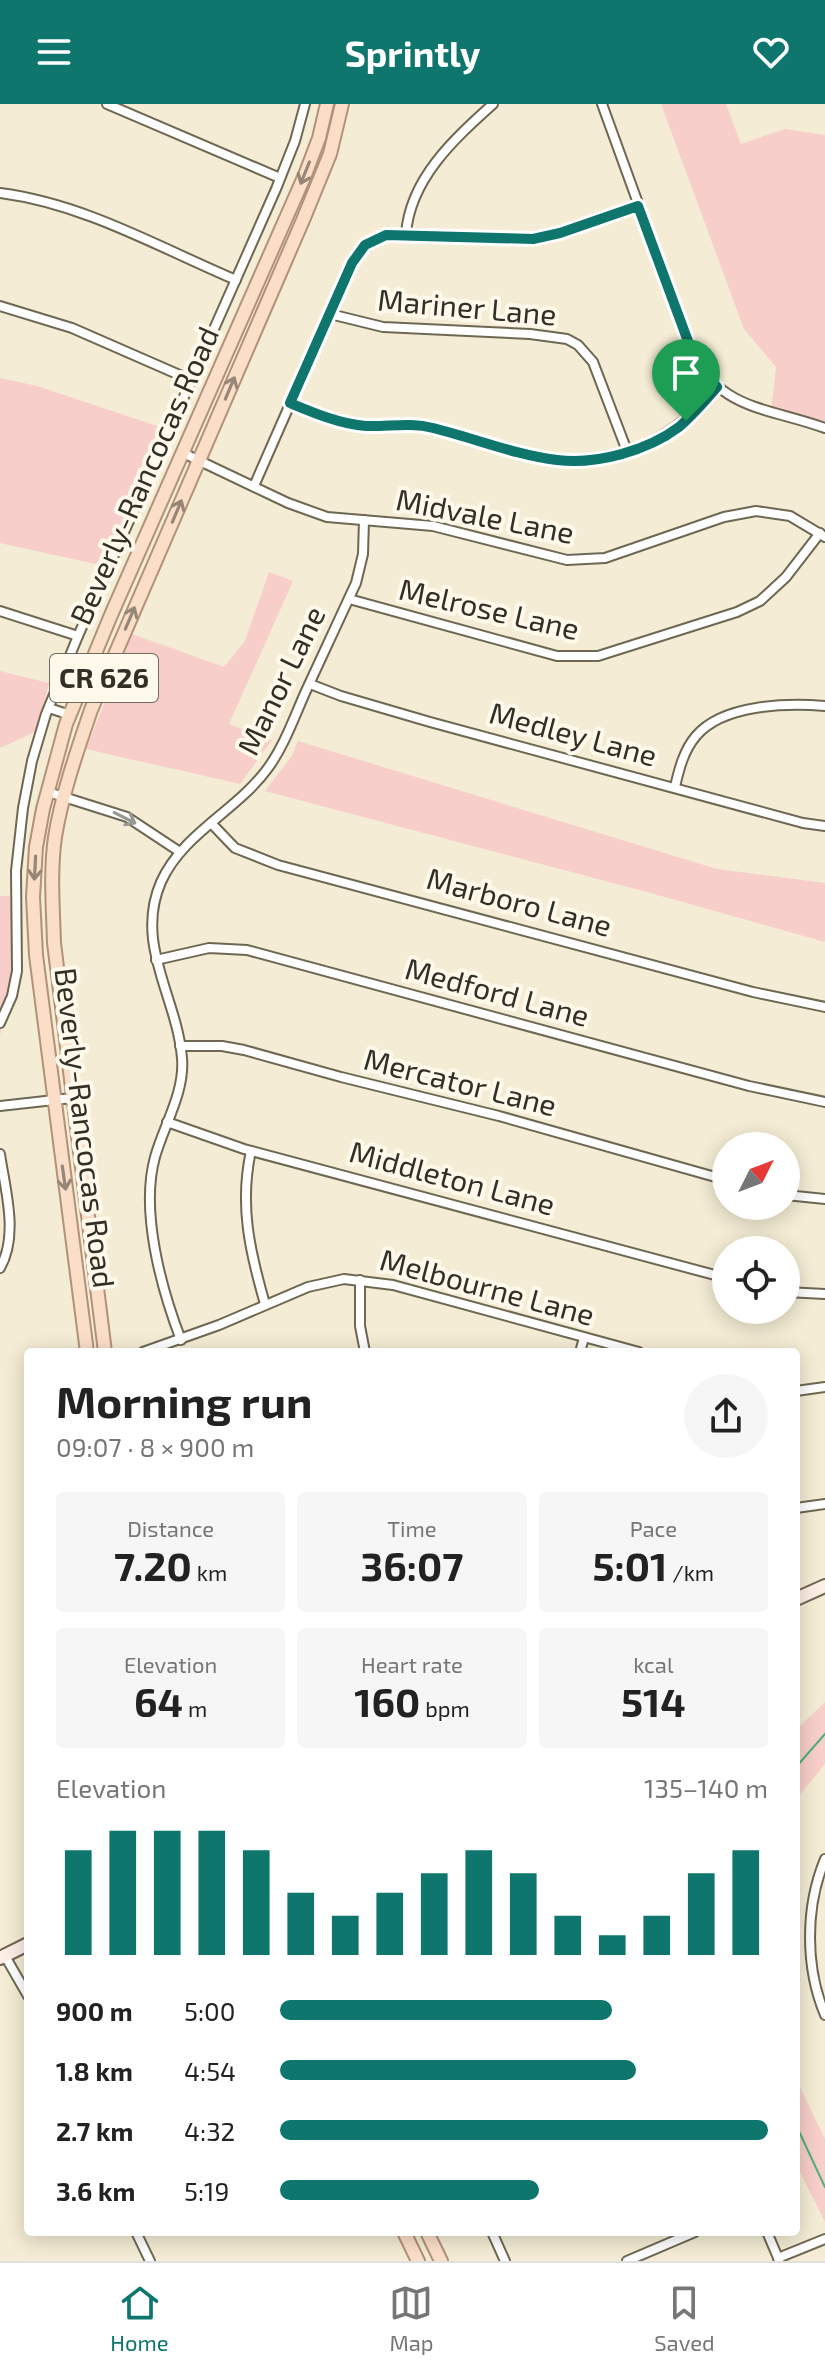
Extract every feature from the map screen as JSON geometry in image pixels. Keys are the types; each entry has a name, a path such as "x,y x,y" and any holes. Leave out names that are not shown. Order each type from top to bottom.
{"main road":[{"name":"Beverly-Rancocas Road","path":"86,1348 36,955 33,897 36,847 70,715 277,239 319,138 327,104"},
{"name":"Beverly-Rancocas Road","path":"104,1348 54,943 55,837 64,796 91,710 330,154 342,104"},
{"path":"259,321 258,299 277,257 277,239"},
{"path":"406,2236 418,2261"},
{"path":"429,2236 441,2261"}],"street":[{"path":"107,104 280,178"},
{"path":"0,1023 12,996 17,971 16,871 23,808 32,761 49,708 258,230 295,141 305,104"},
{"path":"406,234 409,208 421,182 493,104"},
{"path":"602,104 692,352 704,373 717,387 741,403 825,428"},
{"path":"0,193 56,203 93,215 236,280"},
{"path":"254,486 352,263 365,245 386,235 406,234 533,239 638,206"},
{"path":"258,230 277,239"},
{"path":"0,306 72,328 191,380"},
{"name":"Mariner Lane","path":"330,314 383,327 530,334 567,339 578,345 593,362 627,451"},
{"path":"290,403 353,424 405,424 432,428 528,455 584,461 657,440 677,428 717,387"},
{"name":"Midvale Lane","path":"183,453 301,509 327,517 433,526 580,561 605,558 724,517 756,511 790,516 822,535"},
{"name":"Manor Lane","path":"181,1340 165,1297 150,1201 154,1160 180,1082 182,1057 156,960 151,930 154,906 161,883 180,852 252,788 270,766 349,599 362,564 364,520"},
{"name":"Melrose Lane","path":"349,599 557,656 598,656 737,612 760,601 786,577 822,535"},
{"path":"0,611 78,636"},
{"name":"Medley Lane","path":"310,684 430,722 803,823 825,826"},
{"path":"675,787 688,746 713,723 761,707 825,706"},
{"path":"49,708 70,715"},
{"path":"48,792 127,817 180,852"},
{"name":"Marboro Lane","path":"211,823 235,848 278,865 766,995 825,1007"},
{"name":"Medford Lane","path":"156,960 209,948 247,950 749,1086 825,1102"},
{"name":"Mercator Lane","path":"180,1046 222,1046 244,1050 712,1176"},
{"path":"0,1106 72,1098"},
{"name":"Middleton Lane","path":"167,1122 251,1151 712,1274"},
{"path":"251,1151 244,1194 245,1216 250,1251 265,1304"},
{"path":"0,1154 9,1227 7,1253 0,1268"},
{"path":"800,1196 825,1199"},
{"name":"Melbourne Lane","path":"156,1348 320,1283 344,1279 393,1285 623,1348"},
{"path":"360,1280 360,1326 364,1348"},
{"path":"800,1293 825,1294"},
{"path":"581,1348 584,1338"},
{"path":"800,1390 825,1387"},
{"path":"800,1507 825,1504"},
{"path":"800,1597 825,1586"},
{"path":"825,1859 812,1906 810,1937 814,1980 825,2015"},
{"path":"24,1946 3,1957 24,1990"},
{"path":"138,2236 150,2261"},
{"path":"494,2236 505,2261"},
{"path":"627,2261 686,2236"},
{"path":"769,2236 779,2260 825,2239"}],"shaded area":[{"path":"661,104 726,104 741,144 785,129 825,135 825,429 771,411 776,367 744,329"},
{"path":"0,378 37,386 169,430 109,567 0,543"},
{"path":"269,572 293,581 229,724 272,740 240,784 86,749 132,634 224,667 245,641"},
{"path":"0,671 49,683 37,731 0,748"},
{"path":"298,741 717,869 825,883 825,942 265,791 292,756"},
{"path":"0,896 10,896 16,977 0,1035"},
{"path":"825,1702 825,1764 800,1794 800,1726"},
{"path":"800,2087 825,2139 825,2222 800,2172"}],"waterway":[{"path":"800,1762 825,1734"},
{"path":"800,2134 825,2187"}],"route":[{"path":"638,206 692,352 704,373 717,387 686,421 667,434 634,449 597,459 570,461 528,455 432,428 405,424 353,424 290,403 352,263 365,245 375,239 398,234 533,239 638,206"}]}
